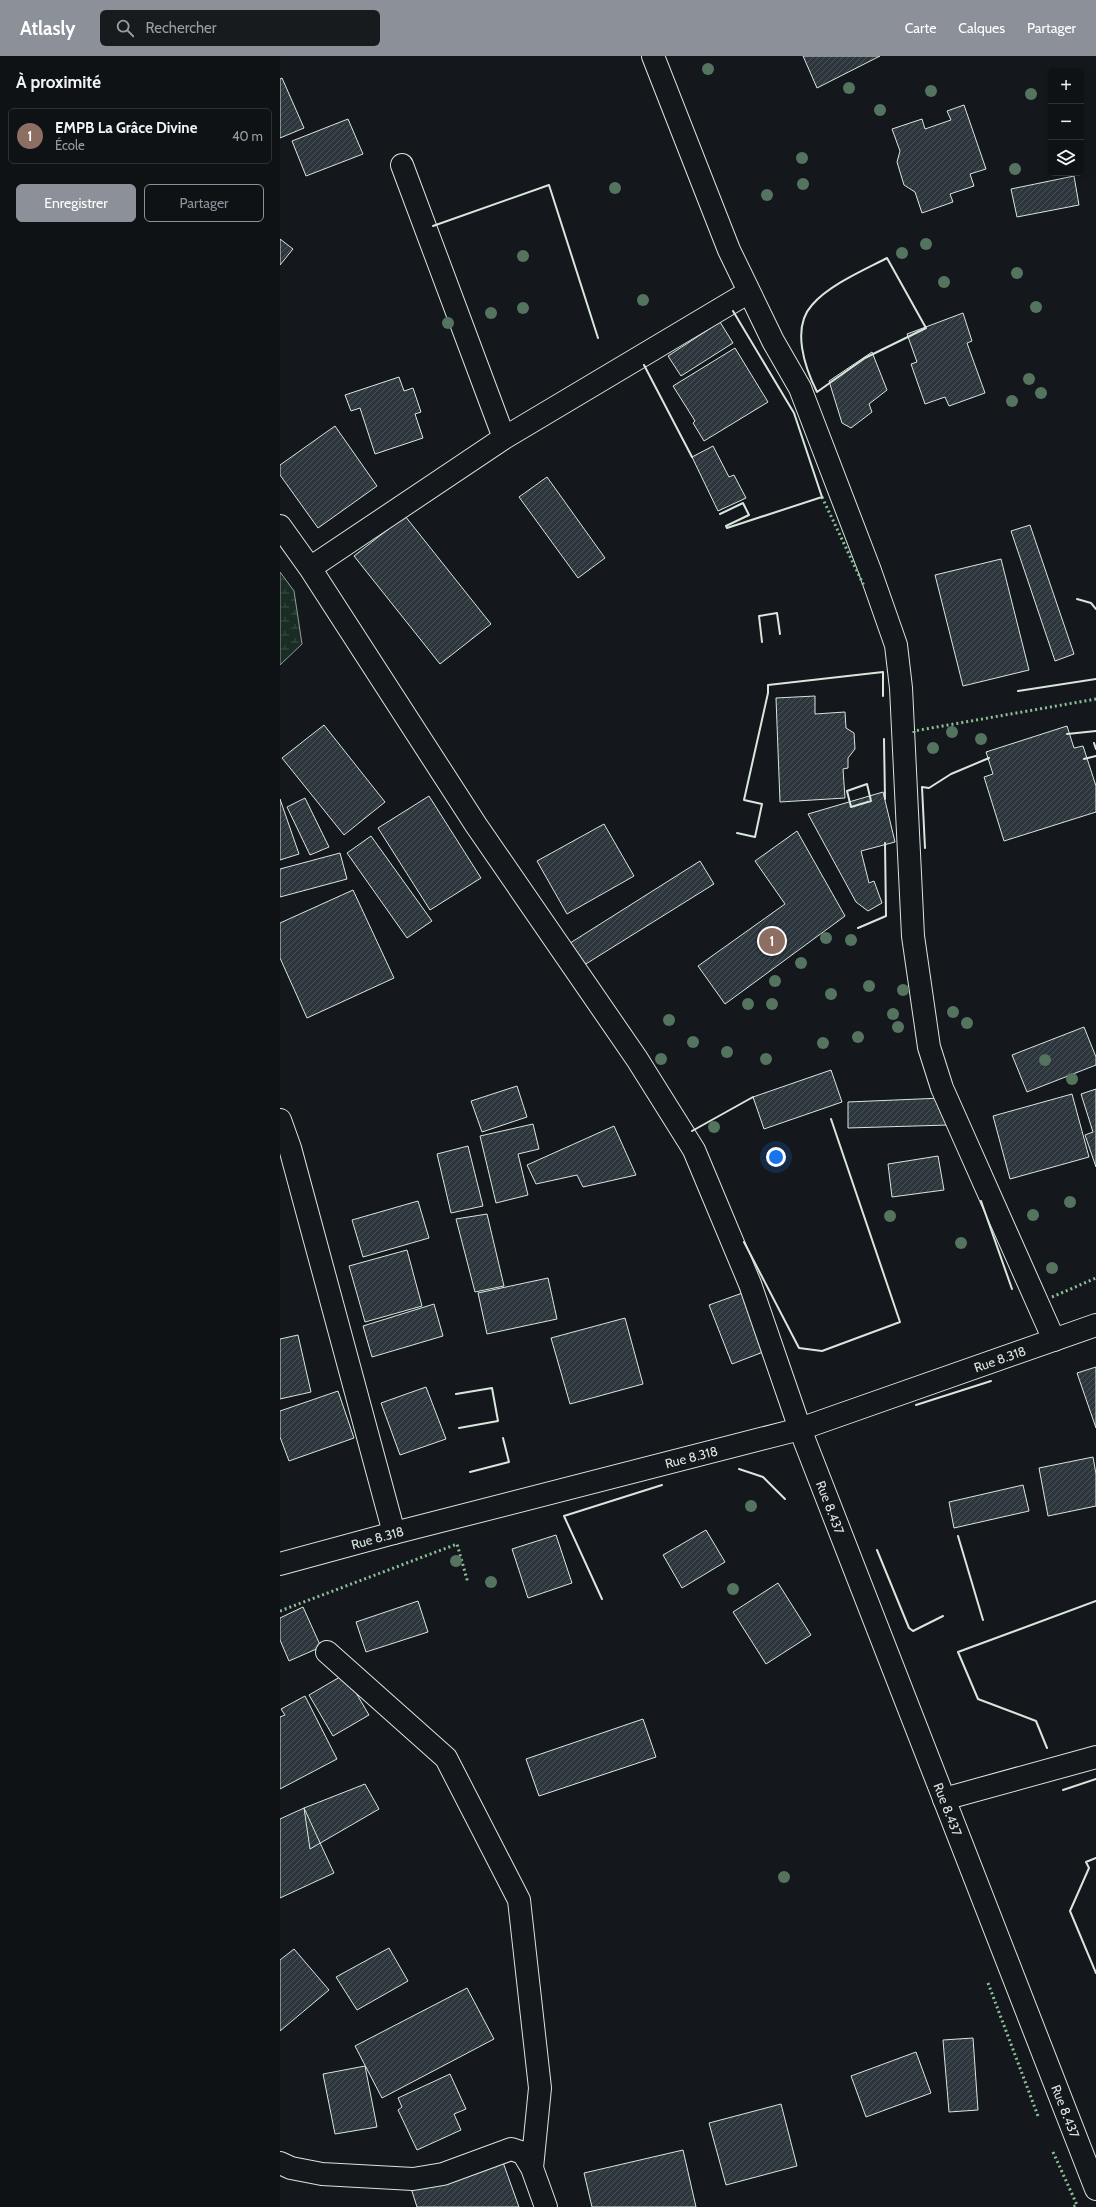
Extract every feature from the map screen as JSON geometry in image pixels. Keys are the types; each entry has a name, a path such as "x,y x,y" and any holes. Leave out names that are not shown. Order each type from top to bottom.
{"street":[{"path":"653,56 729,250 773,341 800,388 869,568 896,645 901,688 913,936 929,1047 942,1088 1054,1340"},
{"path":"402,165 504,438"},
{"path":"310,568 504,438 749,292"},
{"name":"Rue 8.437","path":"280,526 310,568 476,825 637,1059 694,1150 750,1284 800,1429 1096,2189"},
{"path":"280,1120 290,1148 394,1533"},
{"name":"Rue 8.318","path":"280,1564 394,1533 800,1429 1096,1325"},
{"path":"327,1652 446,1758 519,1900 540,2088 532,2168"},
{"path":"944,1799 1096,1758"},
{"path":"280,2163 291,2168 322,2174 413,2179 444,2174 510,2150 523,2153 532,2168 546,2207"}],"green space":[{"path":"280,572 294,591 302,644 280,665"}],"building":[{"path":"803,56 880,56 817,88"},
{"path":"282,78 304,128 280,138 280,79"},
{"path":"964,105 986,169 970,174 974,186 950,194 953,202 922,213 915,192 904,185 897,162 900,151 892,129 922,119 925,129 951,120 947,111"},
{"path":"348,119 363,154 306,176 292,141"},
{"path":"1074,176 1079,205 1017,217 1011,189"},
{"path":"280,239 293,249 280,265"},
{"path":"963,313 972,341 967,343 985,393 949,406 945,397 925,404 911,364 917,362 907,334"},
{"path":"720,322 733,343 681,376 668,356"},
{"path":"735,348 768,402 704,441 693,423 695,421 673,386"},
{"path":"872,352 887,390 869,404 872,412 851,428 842,423 829,381"},
{"path":"399,377 404,391 413,388 421,412 415,414 423,438 375,454 360,408 351,411 345,395"},
{"path":"335,426 377,486 318,528 280,475 280,465"},
{"path":"713,446 729,477 734,475 746,498 718,511 692,457"},
{"path":"547,477 605,558 578,578 519,497"},
{"path":"405,516 491,624 440,664 354,556"},
{"path":"1030,525 1074,654 1055,661 1011,531"},
{"path":"1001,559 1029,670 963,686 935,575"},
{"path":"815,696 815,714 845,712 846,728 854,733 855,749 848,758 848,768 843,769 845,798 780,802 776,698"},
{"path":"324,725 385,802 344,835 282,758"},
{"path":"1067,726 1074,748 1083,746 1096,786 1096,812 1004,841 984,777 993,774 986,752"},
{"path":"883,792 895,842 861,851 869,883 874,881 882,903 868,911 856,902 808,814"},
{"path":"429,796 481,878 430,910 378,828"},
{"path":"305,798 329,847 310,855 287,807"},
{"path":"280,799 299,854 280,860"},
{"path":"604,824 634,876 567,914 537,861"},
{"path":"797,831 845,916 725,1004 698,966 785,904 755,861"},
{"path":"371,836 432,921 407,938 347,853"},
{"path":"340,853 347,879 280,897 280,869"},
{"path":"700,861 714,884 581,967 567,945"},
{"path":"353,890 394,978 307,1018 280,958 280,923"},
{"path":"1084,1027 1096,1057 1096,1065 1027,1092 1012,1055"},
{"path":"831,1070 842,1102 764,1129 753,1097"},
{"path":"517,1086 527,1117 482,1132 471,1101"},
{"path":"1096,1089 1096,1167 1085,1135 1093,1132 1081,1094"},
{"path":"1072,1094 1089,1157 1010,1179 993,1116"},
{"path":"942,1098 948,1125 848,1128 848,1102"},
{"path":"533,1124 539,1149 518,1154 528,1195 496,1203 480,1136"},
{"path":"614,1126 636,1175 583,1187 577,1175 536,1184 527,1165"},
{"path":"468,1146 483,1206 451,1213 437,1154"},
{"path":"938,1156 944,1190 892,1197 888,1164"},
{"path":"418,1201 429,1238 363,1257 352,1220"},
{"path":"487,1214 504,1286 475,1292 456,1219"},
{"path":"407,1250 422,1306 365,1322 349,1266"},
{"path":"548,1278 557,1319 487,1334 478,1293"},
{"path":"748,1291 771,1349 732,1364 709,1305"},
{"path":"434,1304 443,1336 372,1357 363,1326"},
{"path":"625,1318 643,1384 570,1404 551,1338"},
{"path":"298,1335 311,1392 280,1399 280,1339"},
{"path":"1096,1367 1096,1428 1077,1373"},
{"path":"426,1387 446,1439 400,1455 381,1403"},
{"path":"338,1391 354,1438 289,1461 280,1437 280,1411"},
{"path":"1093,1457 1096,1474 1096,1506 1048,1516 1039,1468"},
{"path":"1023,1485 1029,1511 954,1528 949,1502"},
{"path":"706,1530 725,1562 682,1588 663,1555"},
{"path":"556,1535 572,1583 528,1598 512,1549"},
{"path":"778,1583 811,1635 766,1664 733,1612"},
{"path":"418,1601 428,1632 366,1652 356,1622"},
{"path":"303,1607 321,1647 289,1661 280,1640 280,1618"},
{"path":"345,1674 369,1715 333,1736 309,1695"},
{"path":"305,1696 337,1759 280,1789 280,1717 285,1715 281,1709"},
{"path":"643,1719 656,1757 539,1796 526,1759"},
{"path":"365,1784 379,1809 310,1849 304,1808"},
{"path":"304,1808 334,1873 280,1898 280,1819"},
{"path":"389,1948 408,1981 357,2010 336,1977"},
{"path":"294,1949 329,1990 280,2031 280,1960"},
{"path":"467,1988 494,2039 382,2098 355,2046"},
{"path":"973,2038 978,2110 949,2112 943,2040"},
{"path":"916,2052 931,2093 866,2117 851,2076"},
{"path":"365,2066 377,2127 335,2134 323,2074"},
{"path":"450,2074 466,2109 454,2114 461,2130 417,2150 398,2110 402,2107 398,2098"},
{"path":"781,2104 797,2166 726,2185 709,2123"},
{"path":"683,2150 696,2207 592,2207 584,2173"},
{"path":"500,2154 519,2207 417,2207 410,2185"}],"hedge":[{"path":"822,497 864,586"},
{"path":"914,733 914,731 1096,699"},
{"path":"1052,1297 1096,1278"},
{"path":"280,1611 457,1544 468,1583"},
{"path":"988,1983 1038,2116"},
{"path":"1053,2152 1077,2205 1073,2207"}],"wall":[{"path":"433,226 549,185 598,338"},
{"path":"887,258 926,328 865,358 817,392 808,372 802,348 802,325 806,314 812,305 828,291 847,278 887,258"},
{"path":"726,526 727,528 822,497 794,413 733,311"},
{"path":"644,365 692,457"},
{"path":"720,514 743,503 749,515 726,526"},
{"path":"1077,599 1091,603 1096,609"},
{"path":"762,642 759,616 777,613 780,634"},
{"path":"737,833 755,837 762,804 744,800 768,693 768,685 883,672 883,696"},
{"path":"1018,691 1096,679"},
{"path":"1067,734 1096,731"},
{"path":"884,739 885,799"},
{"path":"1094,743 1096,749"},
{"path":"1084,759 1096,756"},
{"path":"925,848 922,787 929,788 951,774 989,758"},
{"path":"867,784 871,801 851,807 847,791 867,784"},
{"path":"858,928 886,916 885,843"},
{"path":"692,1131 753,1097"},
{"path":"744,1242 799,1348 822,1351 900,1322 831,1119"},
{"path":"981,1201 1012,1289"},
{"path":"916,1405 991,1381"},
{"path":"456,1394 492,1388 498,1421 459,1428"},
{"path":"470,1472 509,1462 503,1438"},
{"path":"739,1469 763,1477 785,1499"},
{"path":"602,1599 564,1516 662,1485"},
{"path":"958,1536 983,1620"},
{"path":"877,1550 909,1628 913,1631 943,1616"},
{"path":"1047,1748 1036,1721 978,1699 958,1652 1096,1601"},
{"path":"1063,1790 1096,1779"},
{"path":"1096,1858 1086,1862 1089,1868 1070,1911 1096,1973"}],"place":[{"name":"EMPB La Grâce Divine","path":"772,941"}]}
